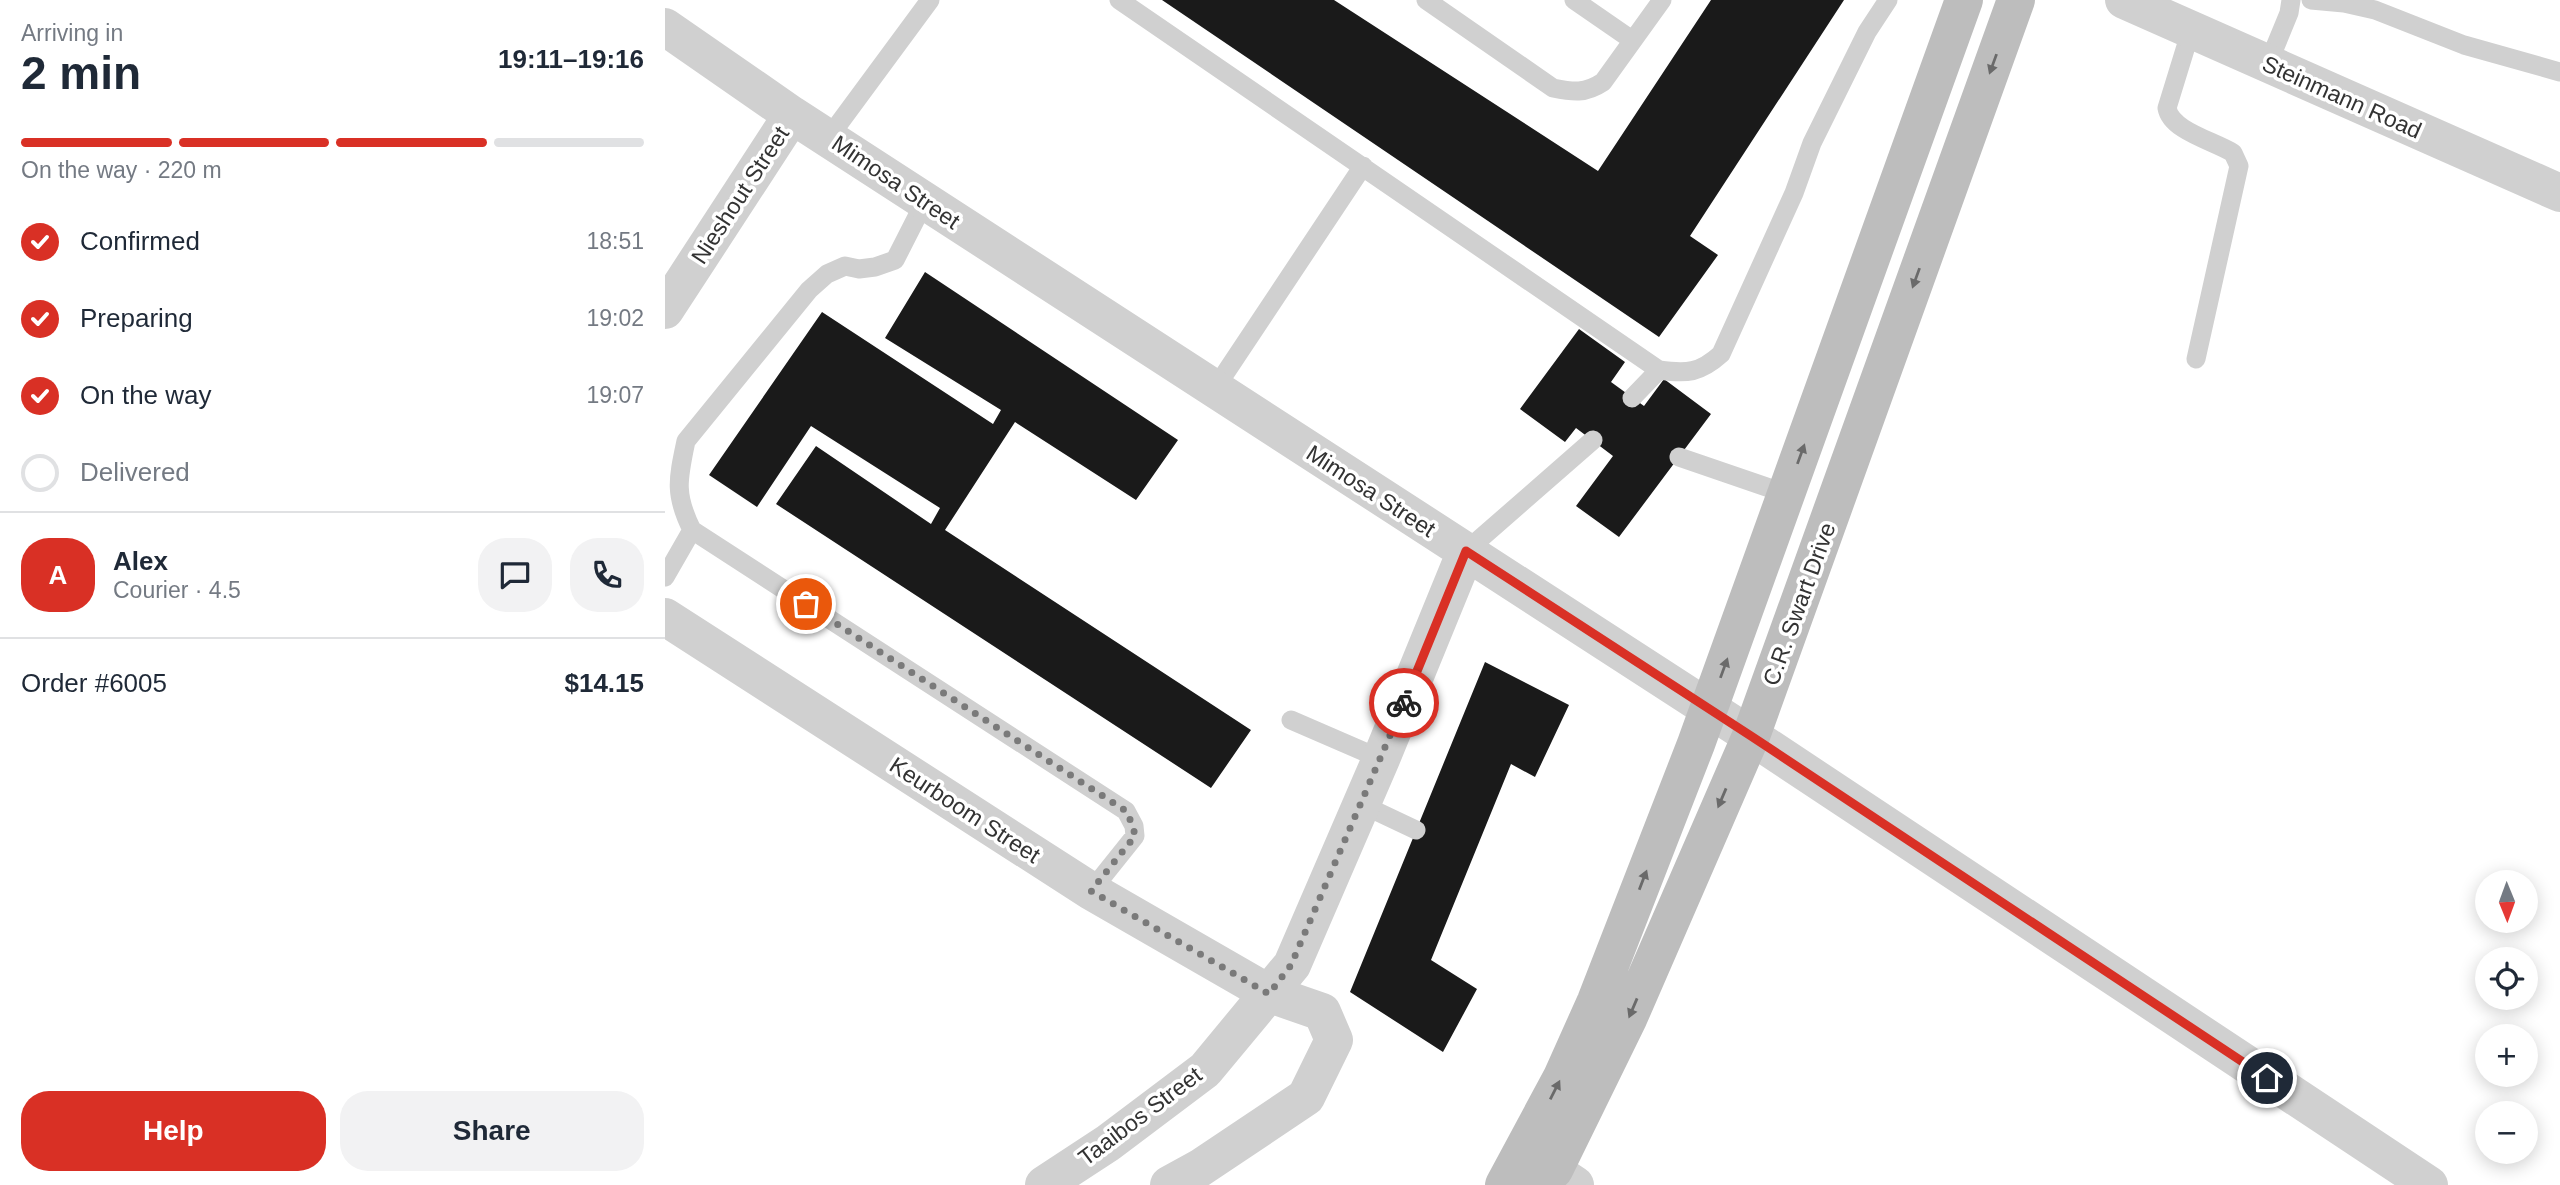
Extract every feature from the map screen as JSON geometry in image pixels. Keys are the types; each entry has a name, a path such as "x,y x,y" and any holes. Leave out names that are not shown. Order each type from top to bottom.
{"main road":[{"name":"C.R. Swart Drive","path":"1547,1173 1562,1077 1596,1001 1709,710 1965,0"},
{"name":"C.R. Swart Drive","path":"1504,1185 1547,1173 1628,1019 1751,736 2017,0"}],"street":[{"name":"Steinmann Road","path":"2124,0 2560,193"},
{"name":"Mimosa Street","path":"665,27 792,115 1751,736 2429,1185"},
{"name":"Nieshout Street","path":"665,310 792,115"},
{"name":"Taaibos Street","path":"1044,1185 1108,1143 1205,1070 1291,965 1381,759 1466,551"},
{"name":"Keurboom Street","path":"665,617 1091,891 1269,994 1322,1012 1334,1040 1306,1097 1200,1168 1169,1185"}],"lane":[{"path":"829,137 930,0"},
{"path":"1119,0 1659,370 1688,372 1707,366 1721,354 1794,193 1812,143 1867,32 1888,0"},
{"path":"1426,0 1553,88 1577,93 1592,89 1603,82 1662,0"},
{"path":"1574,0 1632,40"},
{"path":"2269,64 2289,13 2291,0"},
{"path":"2311,0 2344,3 2375,10 2464,45 2560,72"},
{"path":"2191,30 2167,108 2169,116 2178,125 2233,153 2238,166 2196,359"},
{"path":"1215,390 1363,166"},
{"path":"925,201 895,260 859,269 845,266 827,274 809,290 685,441 678,492 681,507 692,530 1126,811 1135,836 1091,891"},
{"path":"1632,398 1659,370"},
{"path":"1466,551 1593,440"},
{"path":"1679,457 1787,494"},
{"path":"665,576 692,530"},
{"path":"1291,720 1381,759"},
{"path":"1361,804 1416,830"}],"building":[{"path":"1162,0 1334,0 1598,171 1711,0 1844,0 1690,236 1718,255 1659,337"},
{"path":"925,272 1178,440 1136,500 1015,422 945,530 1251,730 1211,788 776,504 816,446 931,524 940,508 811,426 757,507 709,475 822,312 993,424 1001,410 885,338"},
{"path":"1579,329 1625,362 1611,382 1644,406 1664,379 1711,414 1619,537 1576,506 1613,456 1576,428 1565,442 1520,409"},
{"path":"1485,662 1569,705 1535,777 1511,764 1431,960 1477,989 1443,1052 1350,992"}],"way so far":[{"path":"806,604 1126,811 1135,836 1091,891 1269,994 1291,965 1404,703"}],"route":[{"path":"1404,703 1466,551 2267,1078"}]}
